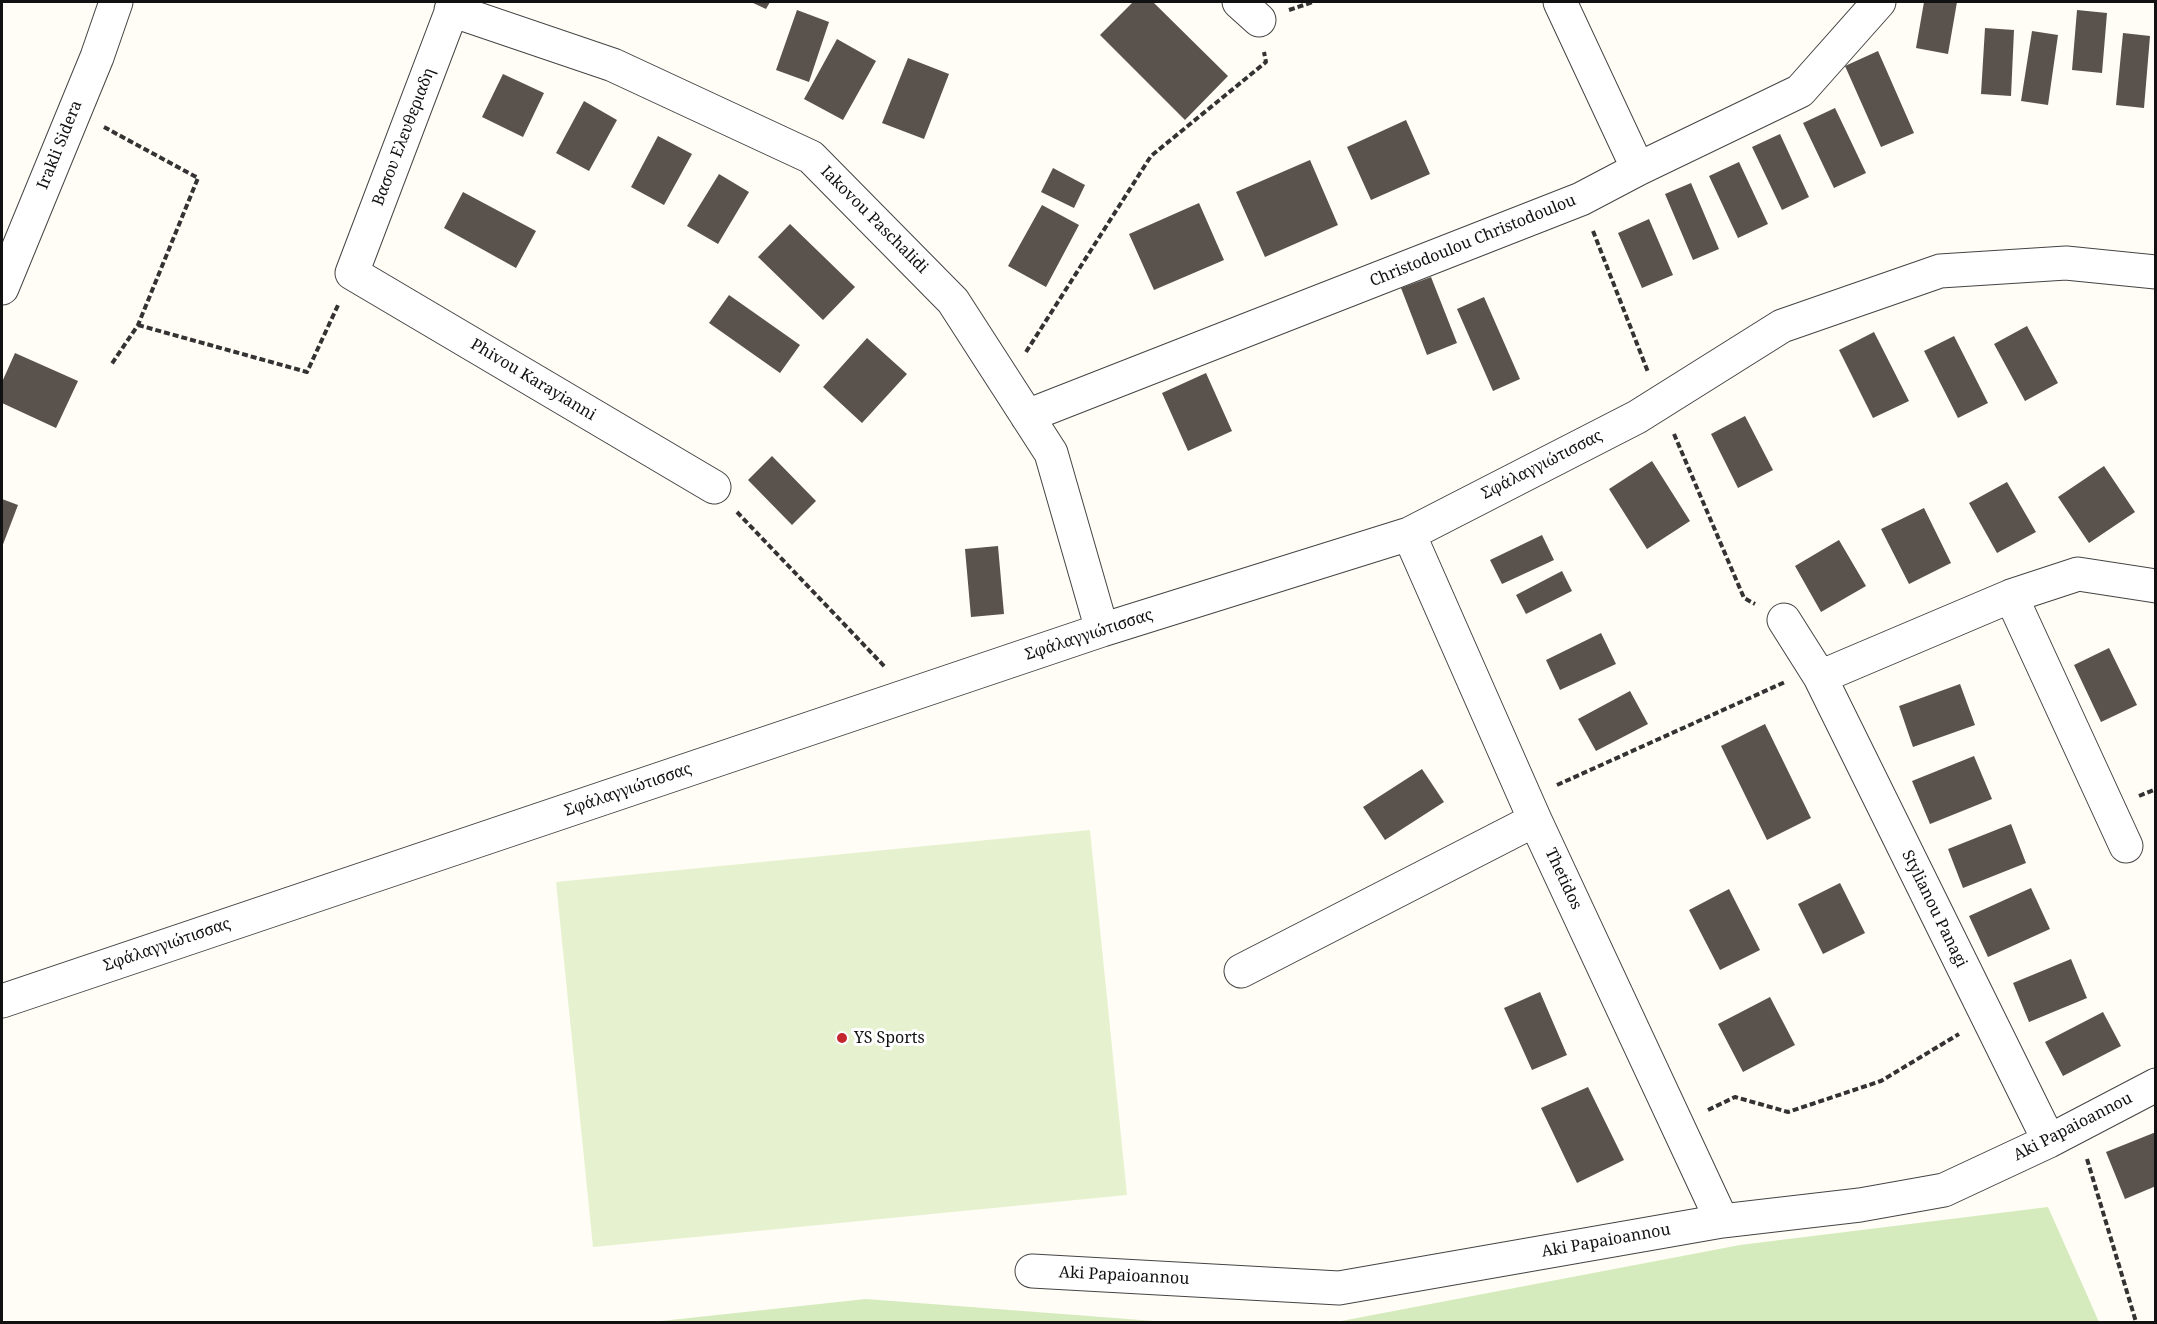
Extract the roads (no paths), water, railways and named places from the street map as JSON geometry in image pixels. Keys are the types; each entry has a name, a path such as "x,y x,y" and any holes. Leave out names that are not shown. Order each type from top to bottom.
{"street":[{"name":"Irakli Sidera","path":"2,288 97,57 116,2"},
{"path":"1560,2 1638,169"},
{"name":"Christodoulou Christodoulou","path":"1027,416 1581,199 1800,91 1880,2"},
{"name":"Βασου Ελευθεριαδη","path":"352,273 453,6"},
{"name":"Iakovou Paschalidi","path":"453,6 613,65 811,157 953,301 1051,453 1102,630"},
{"name":"Σφάλαγγιώτισσας","path":"2,1001 1102,630 1409,534 1637,417 1782,326 1940,271 2066,263 2156,272"},
{"name":"Phivou Karayianni","path":"352,273 714,487"},
{"name":"Thetidos","path":"1409,534 1531,809 1722,1221"},
{"path":"1817,673 2011,596 2078,574 2156,586"},
{"path":"2011,596 2126,846"},
{"name":"Stylianou Panagi","path":"1784,620 1817,673 2049,1141"},
{"path":"1241,971 1531,809"},
{"name":"Aki Papaioannou","path":"1032,1271 1339,1288 1722,1221 1860,1205 1944,1190 2049,1141 2156,1085"}],"place":[{"name":"YS Sports","path":"842,1038"}]}
